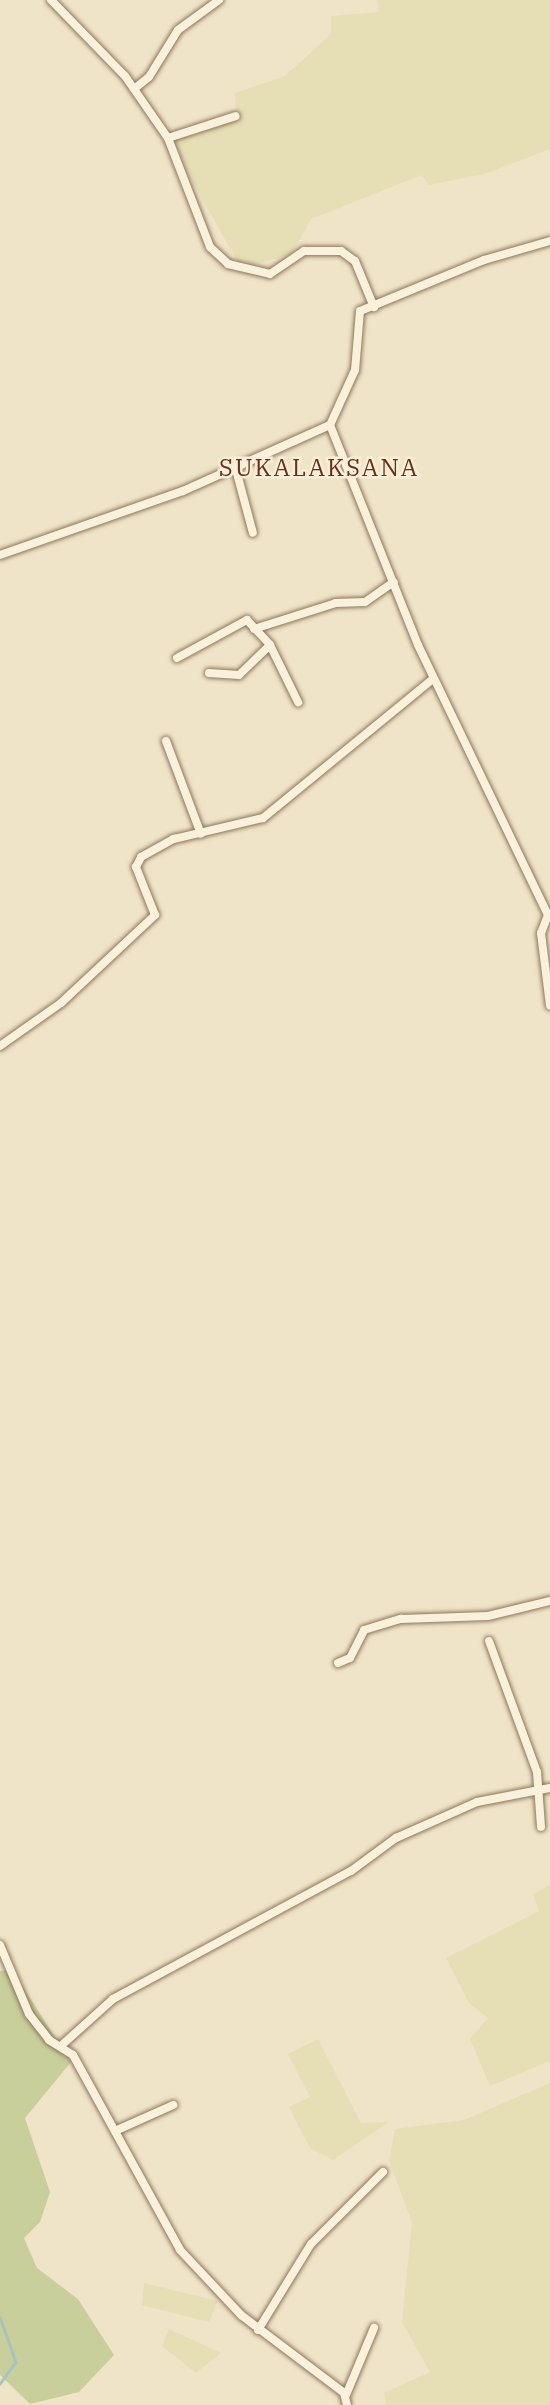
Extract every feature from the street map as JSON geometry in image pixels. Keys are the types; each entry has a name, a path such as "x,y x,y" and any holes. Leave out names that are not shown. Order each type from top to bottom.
{"street":[{"path":"51,0 134,89 168,138 211,247 228,264 270,274 304,251 341,251 355,261 374,307"},
{"path":"134,89 149,77 178,30 219,0"},
{"path":"168,138 236,116"},
{"path":"0,555 183,491 330,425 355,370 360,311 484,260 550,241"},
{"path":"330,425 433,679 549,915 541,933 550,1004"},
{"path":"235,466 253,533"},
{"path":"254,629 336,603 365,601 394,582"},
{"path":"177,657 244,620 270,645 298,702"},
{"path":"209,673 239,675 270,645"},
{"path":"0,1045 61,1003 155,915 138,860 159,844 262,818 433,679"},
{"path":"166,741 201,834"},
{"path":"338,1663 350,1658 364,1630 401,1619 488,1616 550,1601"},
{"path":"489,1641 546,1789 541,1827"},
{"path":"63,2044 113,1999 200,1953 441,1815 546,1789"},
{"path":"0,1945 37,2027 63,2044 115,2131 180,2250 258,2330 346,2395"},
{"path":"115,2131 173,2105"},
{"path":"258,2330 311,2244 383,2172"},
{"path":"348,2405 346,2395 374,2328"}],"shaded area":[{"path":"377,0 550,0 550,149 488,173 429,185 422,175 311,219 292,254 241,268 168,138 236,116 235,93 285,76 331,34 331,16 379,12"},
{"path":"550,1885 550,2061 490,2086 470,2039 488,2018 469,2003 446,1958 539,1911 533,1894"},
{"path":"318,2039 361,2123 389,2122 333,2160 310,2148 289,2107 310,2097 288,2054"},
{"path":"550,2083 550,2405 386,2405 384,2393 430,2372 402,2322 412,2223 389,2160 395,2129 464,2120"},
{"path":"144,2283 218,2301 209,2322 142,2305"},
{"path":"169,2329 221,2353 196,2373 162,2346"}],"green space":[{"path":"12,1970 71,2062 25,2118 50,2192 40,2222 24,2238 37,2268 78,2299 114,2355 79,2392 30,2404 0,2375 0,1971"}],"waterway":[{"path":"0,2317 16,2362 0,2384"}],"district":[{"name":"SUKALAKSANA","path":"319,468"}]}
